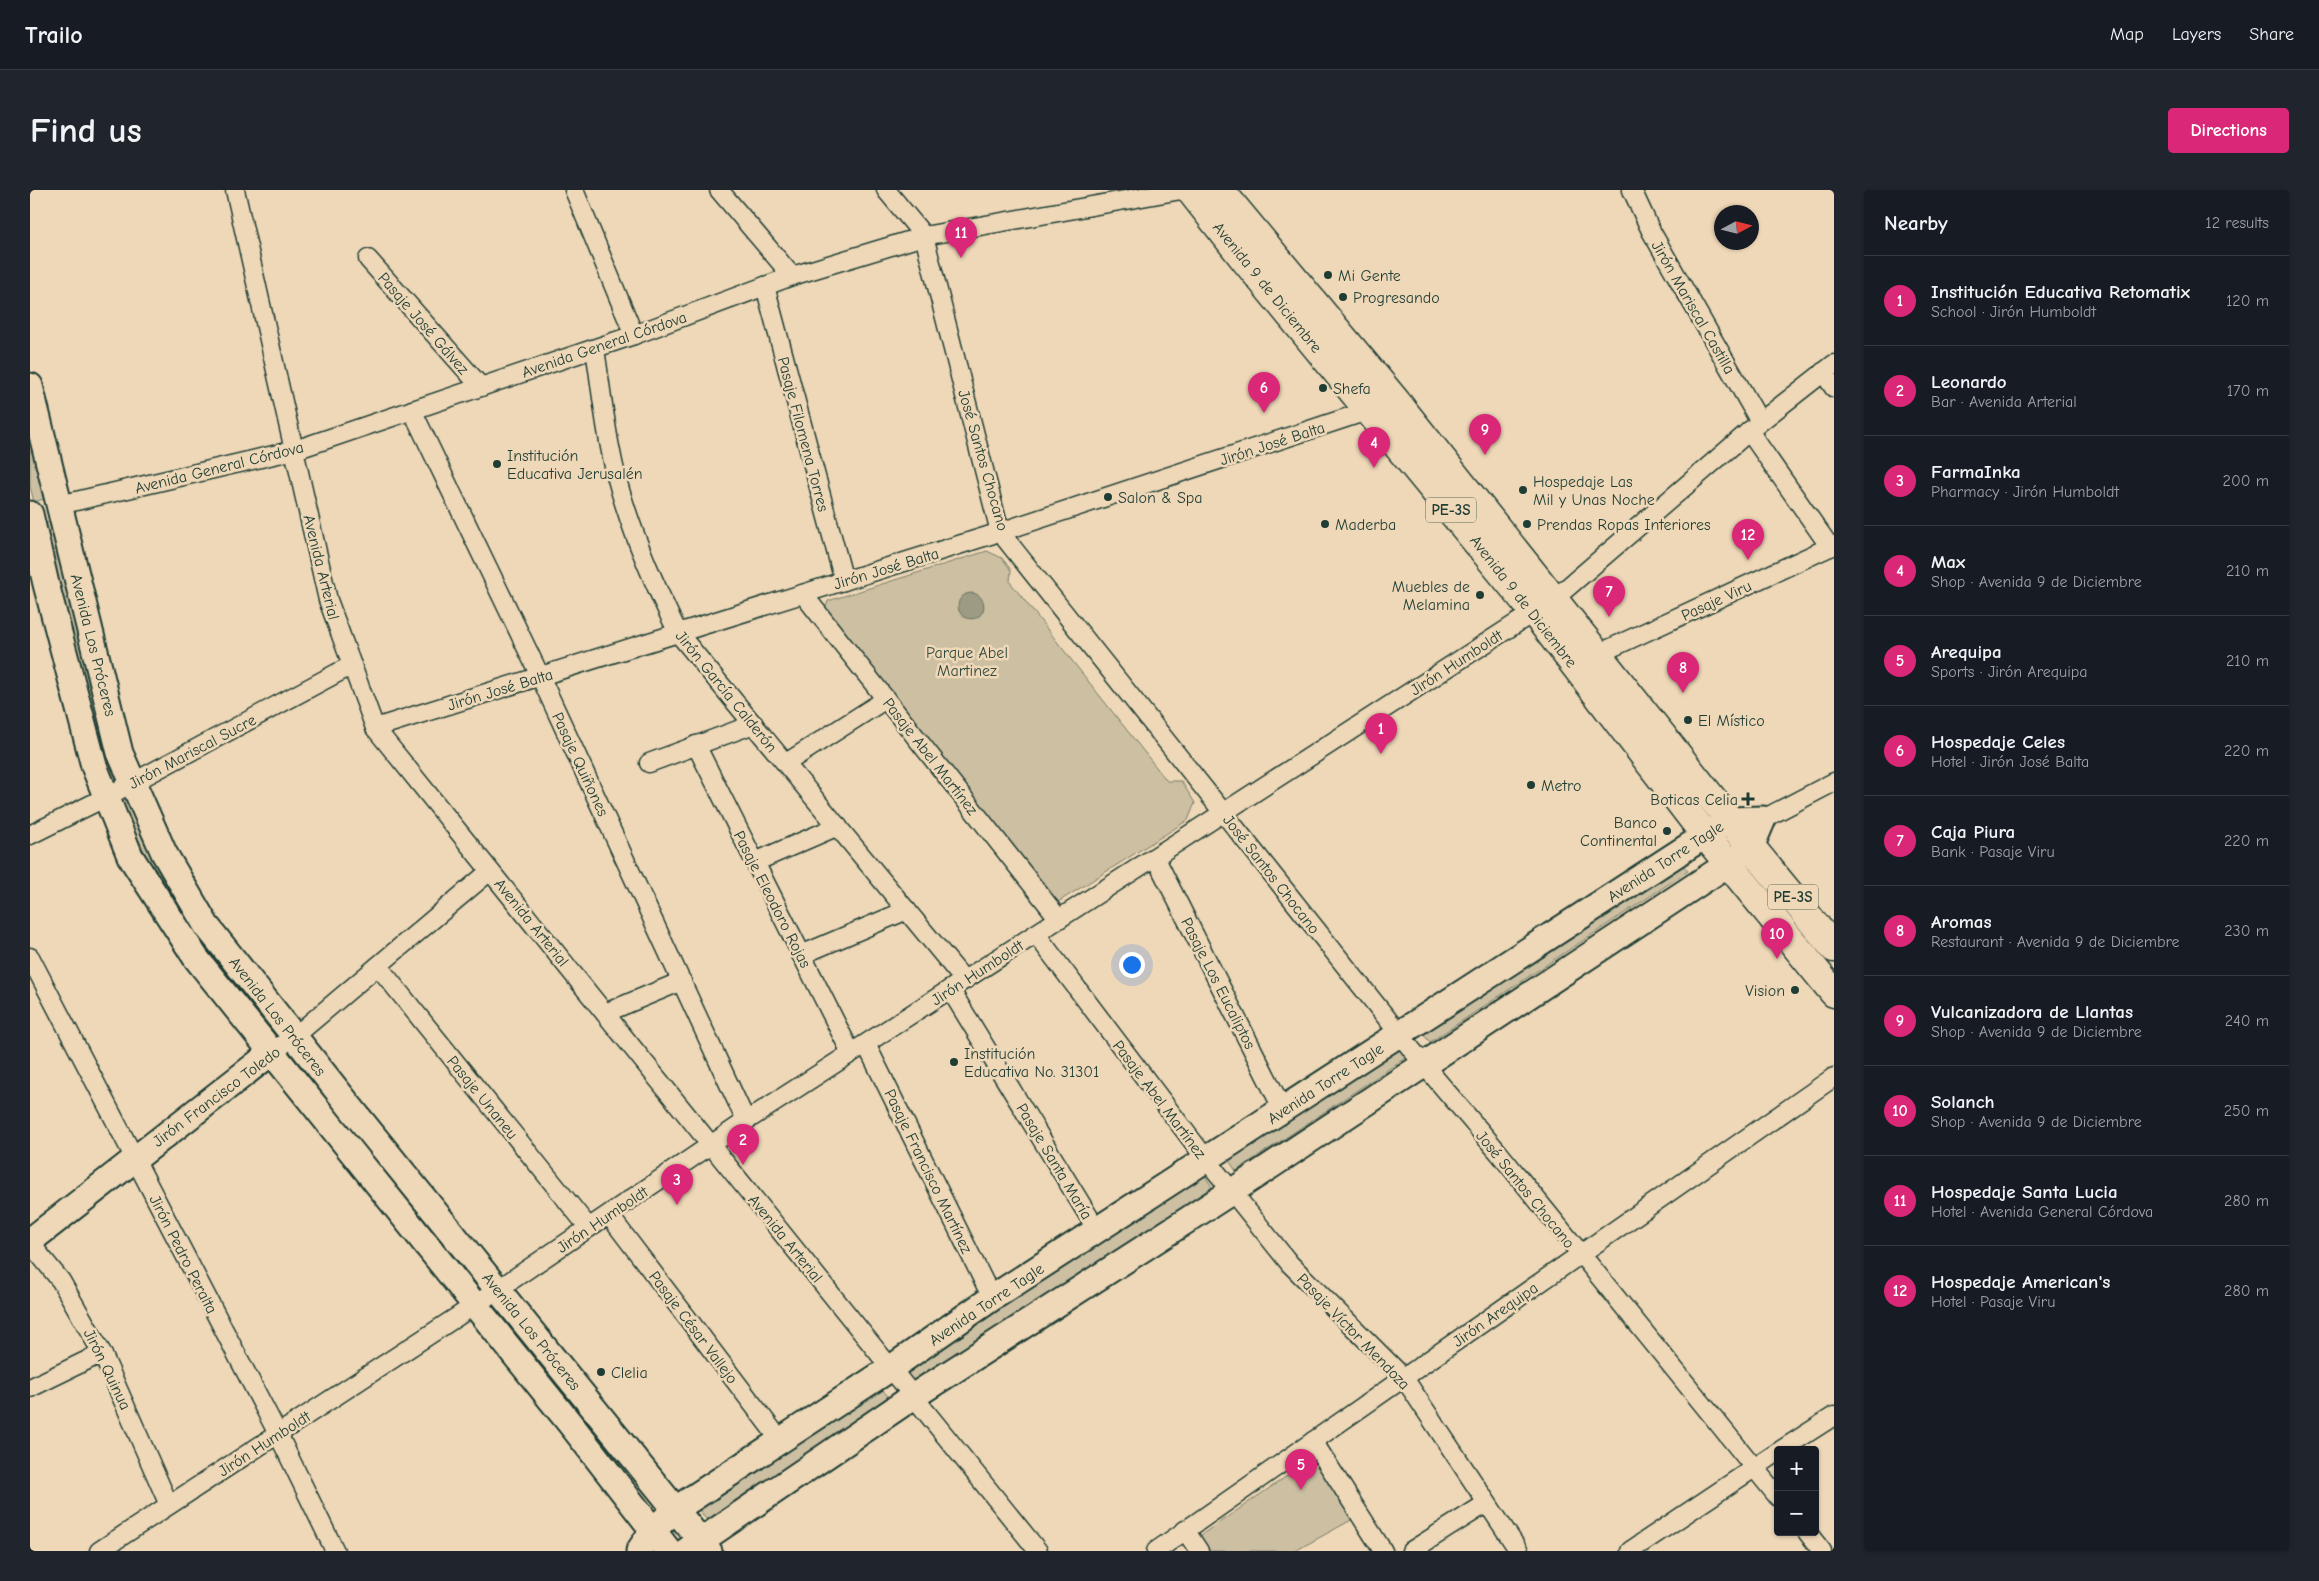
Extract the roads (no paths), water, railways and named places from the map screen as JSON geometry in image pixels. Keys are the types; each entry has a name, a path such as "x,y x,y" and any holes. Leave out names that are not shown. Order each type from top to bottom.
{"main road":[{"name":"Avenida 9 de Diciembre","path":"1190,190 1245,260 1370,411 1544,605 1598,654 1729,820 1834,948"},
{"name":"Avenida 9 de Diciembre","path":"1220,190 1394,399 1544,605 1705,835 1834,993"}],"street":[{"name":"Avenida Arterial","path":"235,190 328,600 375,728 1038,1551"},
{"path":"574,190 634,336"},
{"path":"719,190 792,276"},
{"name":"José Santos Chocano","path":"886,190 924,236 1000,532 1399,1035 1499,1154 1774,1492"},
{"name":"Avenida General Córdova","path":"30,513 295,450 634,336 792,276 924,236 1181,190"},
{"name":"Jirón Mariscal Castilla","path":"1632,190 1651,231 1754,426 1832,546"},
{"name":"Pasaje José Gálvez","path":"368,258 481,387"},
{"name":"Pasaje Filomena Torres","path":"765,286 844,581"},
{"name":"Jirón García Calderón","path":"595,349 608,434 624,505 652,579 678,633 907,910 957,985"},
{"path":"1829,368 1834,388"},
{"name":"Jirón Humboldt","path":"99,1551 498,1290 746,1121 1544,605 1754,426 1829,368"},
{"name":"Avenida Los Próceres","path":"30,386 120,753 164,853 206,925 676,1509 699,1548"},
{"name":"Jirón José Balta","path":"375,728 1000,532 1370,411 1394,399"},
{"name":"Pasaje Quiñones","path":"412,410 540,676 746,1121"},
{"name":"Avenida Los Próceres","path":"30,513 46,584 89,747 106,797 130,856 196,958 475,1305 669,1551"},
{"name":"Pasaje Viru","path":"1598,654 1832,546"},
{"name":"Pasaje Abel Martínez","path":"803,594 1059,919"},
{"name":"Jirón Mariscal Sucre","path":"30,835 106,797 352,665"},
{"path":"786,763 886,699"},
{"path":"649,762 754,724"},
{"name":"Pasaje Eleodoro Rojas","path":"696,745 801,955 858,1049"},
{"path":"699,1548 914,1396 1231,1192 1728,864 1751,847 1763,819 1834,782"},
{"name":"Avenida Torre Tagle","path":"639,1551 653,1530 676,1509 891,1368 992,1298 1729,820 1763,819"},
{"path":"755,862 838,826"},
{"name":"Pasaje Los Eucaliptos","path":"1156,856 1283,1110"},
{"name":"Jirón Francisco Toledo","path":"30,1242 134,1158 295,1036 490,871"},
{"path":"801,955 907,910"},
{"name":"Pasaje Abel Martínez","path":"1036,934 1231,1192"},
{"name":"Jirón Pedro Peralta","path":"30,958 278,1434 335,1551"},
{"name":"Pasaje Unaneu","path":"378,966 589,1228"},
{"path":"605,1013 682,981"},
{"name":"Pasaje Santa María","path":"957,985 1097,1230"},
{"name":"Pasaje Francisco Martínez","path":"858,1049 992,1298"},
{"name":"Jirón Arequipa","path":"1156,1551 1834,1077"},
{"name":"Pasaje Víctor Mendoza","path":"1231,1192 1290,1264 1404,1378 1519,1551"},
{"name":"Pasaje César Vallejo","path":"608,1215 780,1440"},
{"name":"Jirón Quinua","path":"30,1242 61,1281 102,1353 169,1505"},
{"path":"30,1388 102,1353"},
{"path":"1787,1446 1834,1416"},
{"path":"1313,1441 1383,1551"},
{"path":"1630,1551 1774,1454"},
{"path":"1411,1551 1487,1503"},
{"path":"1185,1530 1199,1551"},
{"path":"1810,1536 1822,1551"}],"place":[{"name":"Hospedaje Santa Lucia","path":"961,258"},
{"name":"Mi Gente","path":"1328,275"},
{"name":"Progresando","path":"1343,297"},
{"name":"Shefa","path":"1323,388"},
{"name":"Hospedaje Celes","path":"1264,413"},
{"name":"Vulcanizadora de Llantas","path":"1485,455"},
{"name":"Institución Educativa Jerusalén","path":"497,464"},
{"name":"Max","path":"1374,468"},
{"name":"Hospedaje Las Mil y Unas Noche","path":"1523,490"},
{"name":"Salon & Spa","path":"1108,497"},
{"name":"Maderba","path":"1325,524"},
{"name":"Prendas Ropas Interiores","path":"1527,524"},
{"name":"Hospedaje American's","path":"1748,560"},
{"name":"Muebles de Melamina","path":"1480,595"},
{"name":"Caja Piura","path":"1609,617"},
{"name":"Aromas","path":"1683,693"},
{"name":"El Místico","path":"1688,720"},
{"name":"Institución Educativa Retomatix","path":"1381,754"},
{"name":"Metro","path":"1531,785"},
{"name":"Boticas Celia","path":"1748,799"},
{"name":"Banco Continental","path":"1667,831"},
{"name":"Solanch","path":"1777,959"},
{"name":"Vision","path":"1795,990"},
{"name":"Institución Educativa No. 31301","path":"954,1062"},
{"name":"Leonardo","path":"743,1165"},
{"name":"FarmaInka","path":"677,1205"},
{"name":"Clelia","path":"601,1372"},
{"name":"Arequipa","path":"1301,1490"}],"park label":[{"name":"Parque Abel Martinez","path":"967,661"}]}
